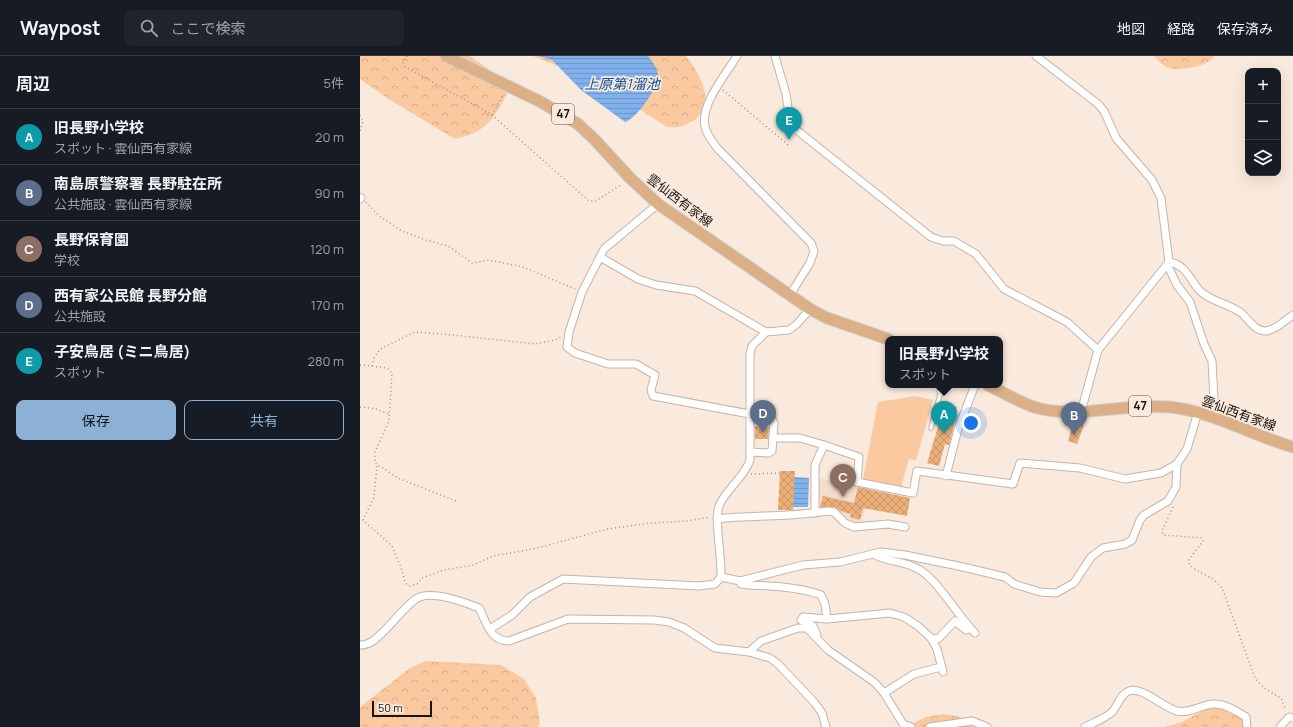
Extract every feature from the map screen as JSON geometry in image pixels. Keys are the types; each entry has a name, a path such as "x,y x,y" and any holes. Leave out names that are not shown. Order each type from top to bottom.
{"main road":[{"name":"雲仙西有家線","path":"446,56 541,102 578,124 630,178 658,204 810,309 827,318 885,338"},
{"name":"雲仙西有家線","path":"994,388 1039,409 1058,412 1081,412 1139,406 1169,407 1198,412 1293,447"}],"street":[{"path":"737,56 707,104 704,116 704,126 717,148 803,233 811,243 814,251 810,263 790,295"},
{"path":"775,56 786,94 790,120 794,128 931,237 943,241 954,241 976,254 1004,289 1067,322 1098,350"},
{"path":"1036,56 1098,104 1104,111 1116,138 1152,180 1161,198 1168,264 1176,285 1190,302 1204,344 1212,360 1214,399 1220,419"},
{"path":"658,204 604,249 582,292 569,332 567,347 575,353 608,364 636,364 655,374 650,390 653,396 771,418 774,422 773,449 770,453 750,452"},
{"path":"600,257 638,278 656,285 695,291 766,332 789,330 798,324 810,309"},
{"path":"1081,412 1098,350 1168,264"},
{"path":"1168,264 1182,266 1201,291 1217,302 1240,312 1258,330 1265,331 1272,329 1293,315"},
{"path":"490,629 512,615 530,597 563,579 699,586 715,584 721,577 722,561 718,517 719,508 723,498 742,474 750,460 750,354 752,346 766,332"},
{"path":"946,476 958,429 974,388"},
{"path":"721,577 740,581 803,565 840,562 881,552 905,555 1004,577 1014,584 1040,592 1056,592 1074,583 1091,557 1103,548 1125,544 1132,540 1140,520 1144,515 1168,501 1176,487 1177,464 1189,443 1198,412"},
{"path":"773,438 800,438 859,457 857,482 913,493 918,471 1013,484 1020,463 1080,468 1125,479 1161,473 1177,464"},
{"path":"815,513 816,465 824,445"},
{"path":"718,517 834,512 845,523 854,527 888,524 905,527"},
{"path":"873,554 882,559 908,564 920,570 932,581 972,631 966,630 955,621 938,639 931,638"},
{"path":"740,581 741,584 750,586 768,586 814,592 822,595 827,619"},
{"path":"360,645 366,645 376,640 417,598 432,595 463,602 479,608 494,637 500,641 509,640 568,619 654,620 669,622 684,628 715,648 749,652 770,658 778,664 814,702 822,713 826,727"},
{"path":"816,636 817,635 813,626 801,620 803,617 827,619 890,613 904,617 918,626 931,638 937,649 942,669 914,674 884,693"},
{"path":"749,652 760,640 798,628 807,628 828,650 874,682 884,693 903,724 911,727"},
{"path":"1085,727 1112,713 1122,697 1129,691 1134,690 1142,692 1177,711 1191,711 1205,705 1227,705 1246,717 1247,727"},
{"path":"1280,727 1291,717"},
{"path":"930,727 972,721 987,727"}],"lane":[{"path":"931,428 942,388"}],"path":[{"path":"407,56 403,62 404,66 492,115 589,201 596,201 630,178"},
{"path":"492,115 508,86"},
{"path":"719,86 788,145"},
{"path":"360,115 363,121 360,131"},
{"path":"360,198 378,215 402,231 448,246 472,263 489,260 523,267 582,292"},
{"path":"372,366 374,358 380,349 415,332 535,344 555,340 569,332"},
{"path":"360,365 387,368 391,371 389,421 375,452 374,461 377,466 412,484 456,501"},
{"path":"360,407 376,409 390,414"},
{"path":"377,466 374,497 364,521 392,546 402,570 405,583 410,586 417,584 422,578 444,570 473,565 493,556 534,549 608,529 650,523 687,521 718,517"},
{"path":"742,474 780,473"},
{"path":"1174,506 1162,531 1164,535 1202,538 1203,541 1188,561 1197,572 1210,578 1222,588 1254,678 1264,688 1281,698 1291,717"}],"shaded area":[{"path":"818,478 871,488 862,522 855,524 847,521 837,512 817,507"}],"green space":[{"path":"360,56 470,56 490,70 507,93 498,110 487,124 474,133 455,139 390,100 360,79"},
{"path":"533,56 686,56 697,71 701,80 705,98 704,107 700,115 686,125 680,127 667,127 597,82"},
{"path":"1154,56 1214,56 1211,60 1199,66 1178,69 1166,67"},
{"path":"915,396 933,400 916,460 909,459 901,487 863,479 878,402"},
{"path":"426,661 501,665 524,679 536,698 540,722 538,727 360,727 360,707 410,668"},
{"path":"1209,707 1227,708 1253,727 1165,727 1182,722"},
{"path":"943,714 956,716 994,727 906,727 926,717"}],"water":[{"name":"上原第1溜池","path":"539,56 648,56 657,70 657,83 640,110 630,120 625,122 581,90 552,60"},
{"path":"794,477 809,478 808,507 793,507"}],"building":[{"path":"945,404 957,407 952,421 955,422 949,445 945,444 939,466 927,463"},
{"path":"1078,423 1084,425 1077,444 1068,441 1073,424 1078,426"},
{"path":"755,426 769,427 768,439 755,439"},
{"path":"780,471 795,471 793,510 778,510"},
{"path":"858,487 910,498 907,516 863,508 860,520 850,517 851,514 840,511 835,507 820,507 823,496 854,503"}],"place":[{"name":"子安鳥居 (ミニ鳥居)","path":"789,140"},
{"name":"西有家公民館 長野分館","path":"763,433"},
{"name":"旧長野小学校","path":"944,434"},
{"name":"南島原警察署 長野駐在所","path":"1074,435"},
{"name":"長野保育園","path":"843,497"}]}
